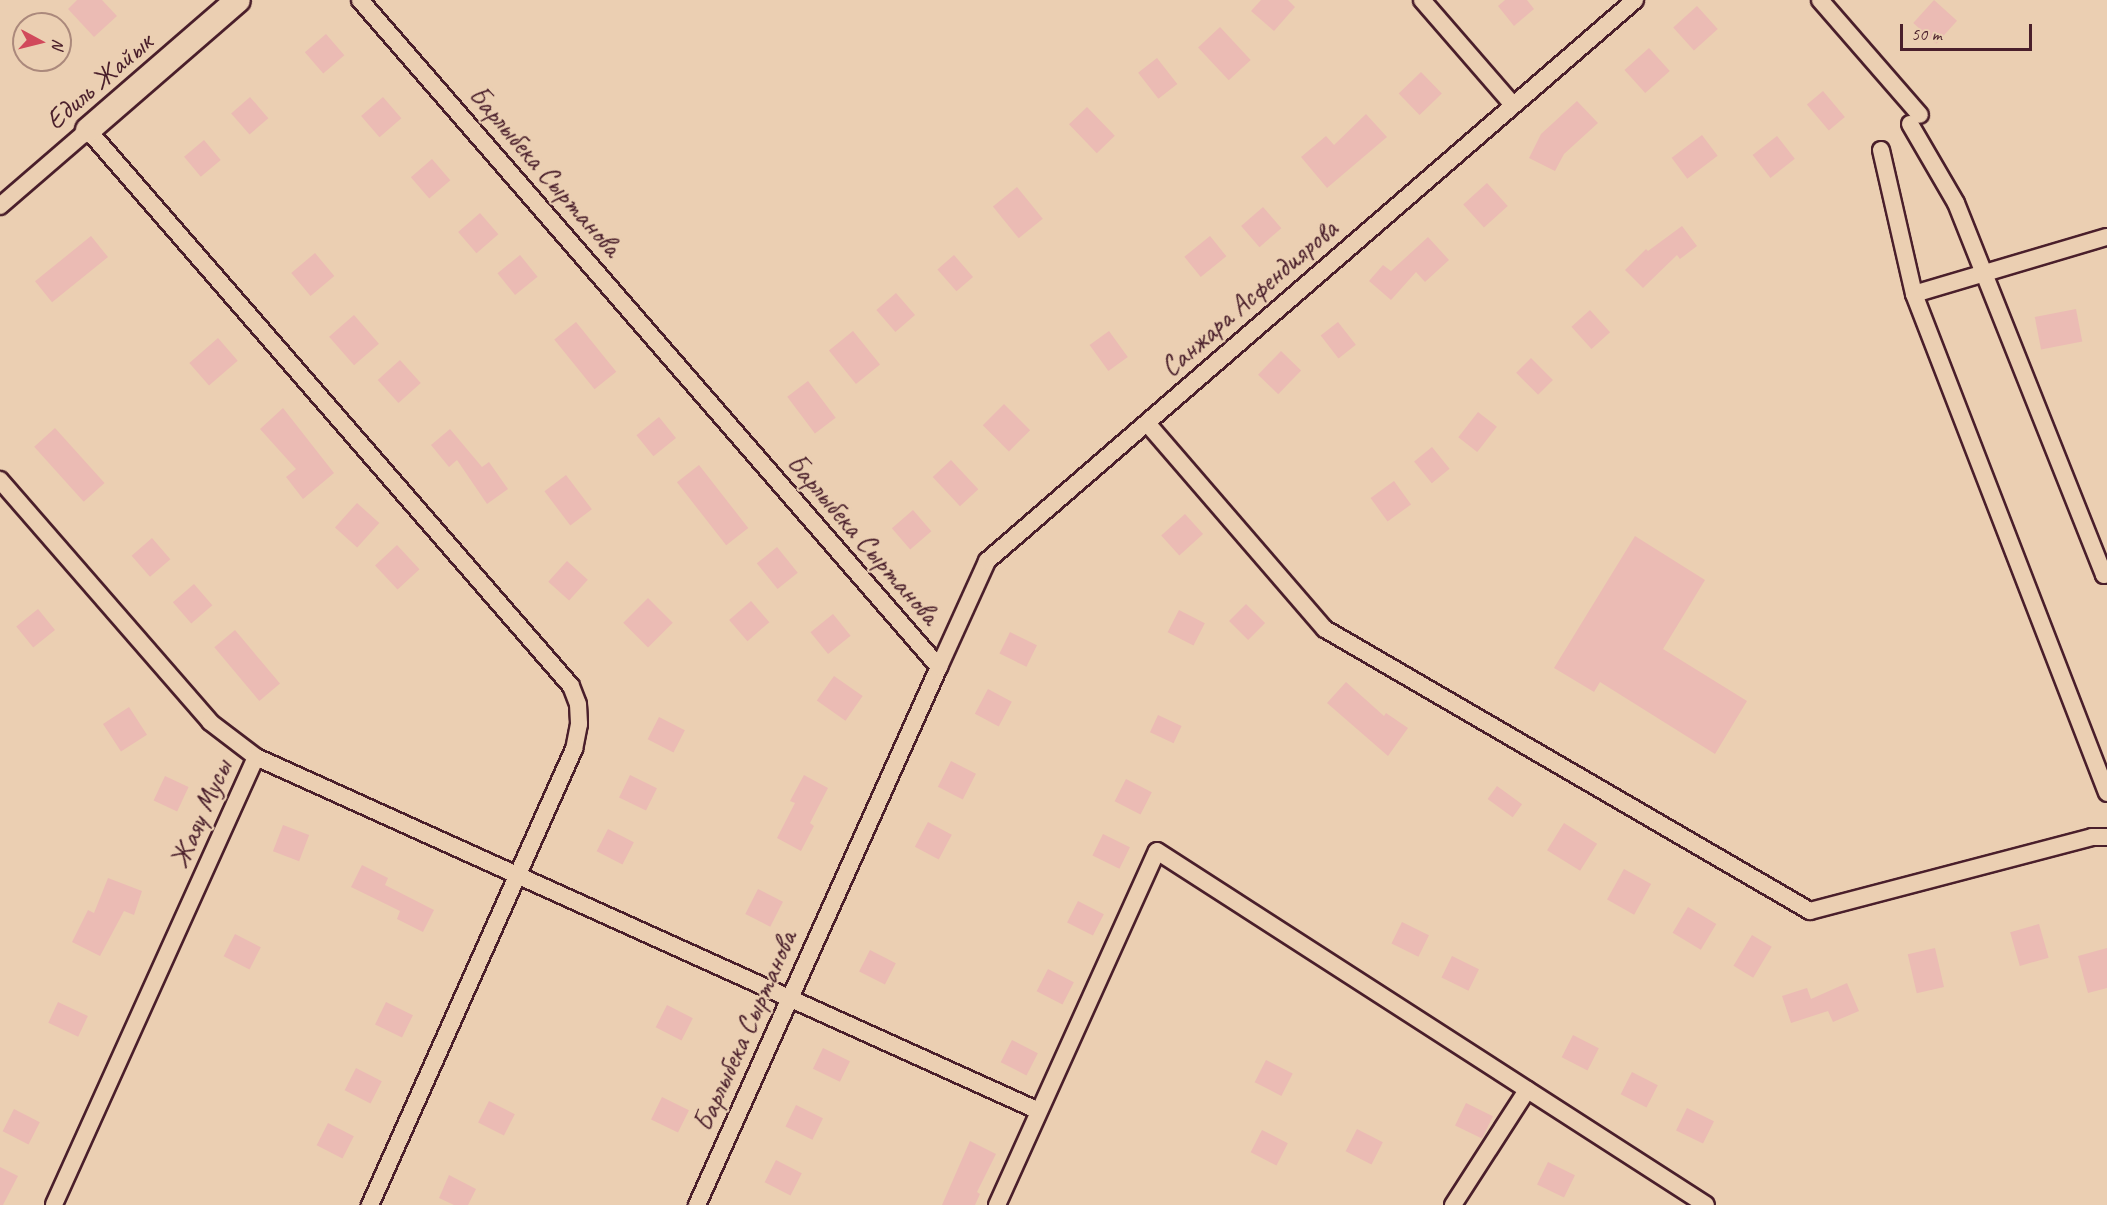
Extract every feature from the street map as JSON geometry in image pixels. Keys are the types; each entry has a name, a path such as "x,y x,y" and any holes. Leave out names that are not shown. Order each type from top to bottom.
{"street":[{"name":"Едиль Жайык","path":"0,206 238,0"},
{"name":"Барлыбека Сыртанова","path":"360,0 939,667 697,1205"},
{"path":"1422,0 1513,105"},
{"name":"Санжара Асфендиярова","path":"939,667 987,561 1635,0"},
{"path":"1820,0 1915,119 1952,194 1986,273 2104,574 2107,573"},
{"path":"88,130 571,686 579,724 574,749 370,1205"},
{"path":"1881,150 1914,294 2107,793"},
{"path":"1914,294 2107,237"},
{"path":"1147,423 1325,629 1810,911 2092,837 2107,837"},
{"name":"Жаяу Мусы","path":"0,480 210,722 256,757 54,1205"},
{"path":"256,757 517,878 1039,1111"},
{"path":"997,1205 1157,851 1706,1205"},
{"path":"1453,1205 1527,1090"}],"building":[{"path":"77,0 102,0 117,16 94,37 68,9"},
{"path":"1261,0 1288,0 1295,7 1274,31 1251,11"},
{"path":"1505,0 1527,0 1534,9 1514,26 1498,6"},
{"path":"1934,0 1957,21 1936,44 1913,23"},
{"path":"1697,6 1718,29 1694,50 1673,27"},
{"path":"1220,27 1251,60 1229,80 1198,47"},
{"path":"326,34 344,55 323,74 305,52"},
{"path":"1649,48 1670,71 1645,93 1624,70"},
{"path":"1157,58 1177,84 1158,99 1138,73"},
{"path":"1421,72 1442,94 1420,115 1399,94"},
{"path":"1823,91 1845,117 1829,131 1807,104"},
{"path":"250,97 268,118 250,135 231,113"},
{"path":"383,97 401,118 379,137 361,116"},
{"path":"1577,101 1598,123 1564,154 1555,171 1529,158 1541,134"},
{"path":"1087,107 1115,136 1097,153 1069,124"},
{"path":"1366,114 1387,137 1327,188 1301,157 1326,136 1334,145"},
{"path":"1702,135 1718,156 1687,179 1672,158"},
{"path":"1777,136 1795,159 1770,178 1753,155"},
{"path":"204,140 221,160 201,177 184,157"},
{"path":"432,159 450,180 429,199 411,177"},
{"path":"1487,183 1508,206 1484,227 1463,204"},
{"path":"1017,187 1043,219 1019,238 993,207"},
{"path":"1263,207 1281,228 1259,247 1241,226"},
{"path":"480,213 498,234 476,253 458,232"},
{"path":"1682,226 1697,246 1680,259 1677,255 1643,288 1625,270 1646,249 1648,251"},
{"path":"91,236 108,257 52,302 35,281"},
{"path":"1210,236 1226,256 1201,277 1184,257"},
{"path":"1428,237 1449,260 1425,282 1416,272 1391,300 1369,281 1383,265 1391,271"},
{"path":"315,253 334,276 311,296 291,273"},
{"path":"520,255 538,277 515,295 497,273"},
{"path":"954,255 973,277 956,291 937,269"},
{"path":"896,293 915,315 895,332 876,310"},
{"path":"2076,309 2082,341 2041,349 2035,317"},
{"path":"1590,310 1610,332 1591,349 1571,327"},
{"path":"354,315 379,344 354,365 329,337"},
{"path":"576,322 616,372 595,389 554,340"},
{"path":"1338,322 1356,345 1339,358 1321,336"},
{"path":"853,331 880,364 856,384 829,351"},
{"path":"1109,331 1128,357 1108,371 1090,345"},
{"path":"218,338 238,361 209,386 189,363"},
{"path":"1281,351 1301,370 1278,394 1258,375"},
{"path":"1531,358 1553,380 1538,395 1516,373"},
{"path":"400,360 421,383 398,403 378,380"},
{"path":"808,381 836,418 815,433 787,397"},
{"path":"1004,404 1030,430 1009,451 983,425"},
{"path":"283,408 334,473 303,499 286,477 296,469 260,429"},
{"path":"1478,412 1497,427 1477,452 1458,437"},
{"path":"659,417 676,438 653,456 636,435"},
{"path":"55,428 105,483 84,502 34,447"},
{"path":"450,429 482,467 489,462 508,489 487,504 457,460 449,467 431,445"},
{"path":"1432,447 1450,469 1432,483 1414,461"},
{"path":"951,460 978,489 960,506 933,477"},
{"path":"699,465 748,528 726,545 677,482"},
{"path":"566,475 592,509 570,526 544,491"},
{"path":"1394,481 1411,504 1388,522 1371,498"},
{"path":"357,503 379,523 357,548 335,528"},
{"path":"913,510 931,531 910,550 892,528"},
{"path":"1185,514 1203,534 1179,555 1161,535"},
{"path":"1635,536 1705,580 1663,649 1747,701 1715,754 1600,682 1594,692 1554,668"},
{"path":"152,538 170,559 150,577 132,556"},
{"path":"397,545 420,569 398,590 375,565"},
{"path":"777,547 798,573 778,589 757,563"},
{"path":"567,561 588,580 569,601 548,582"},
{"path":"194,584 212,605 191,624 173,602"},
{"path":"648,598 673,623 648,647 623,623"},
{"path":"751,601 769,622 747,641 729,620"},
{"path":"1246,604 1265,623 1248,640 1229,621"},
{"path":"38,609 55,630 33,648 16,627"},
{"path":"1179,610 1205,623 1193,645 1168,632"},
{"path":"833,614 851,636 828,654 810,632"},
{"path":"235,630 280,684 259,701 214,647"},
{"path":"1010,632 1037,645 1026,667 999,654"},
{"path":"834,676 863,696 845,721 817,701"},
{"path":"1346,682 1384,716 1386,713 1408,728 1388,756 1327,703"},
{"path":"988,689 1012,702 999,726 975,714"},
{"path":"129,707 147,735 121,752 103,724"},
{"path":"1158,715 1182,726 1174,743 1150,732"},
{"path":"659,717 685,730 673,752 648,739"},
{"path":"951,761 976,774 963,800 938,787"},
{"path":"630,775 657,788 646,811 619,797"},
{"path":"804,775 828,788 810,823 814,826 801,851 777,838 795,803 790,801"},
{"path":"165,776 189,787 177,811 154,800"},
{"path":"1126,779 1152,792 1140,814 1115,801"},
{"path":"1497,786 1522,804 1513,817 1488,799"},
{"path":"928,822 952,835 939,859 915,847"},
{"path":"1564,823 1597,844 1580,871 1547,850"},
{"path":"283,825 309,835 299,861 273,851"},
{"path":"608,829 634,842 622,864 597,851"},
{"path":"1103,834 1130,847 1119,869 1092,856"},
{"path":"362,865 388,878 385,885 434,910 423,932 397,919 400,911 351,887"},
{"path":"1624,869 1651,884 1634,915 1607,900"},
{"path":"108,878 142,891 134,915 124,911 100,956 72,942 88,910 94,913"},
{"path":"758,889 783,902 770,927 745,914"},
{"path":"1078,901 1104,914 1093,936 1067,922"},
{"path":"1688,907 1716,924 1701,950 1673,933"},
{"path":"1402,922 1429,935 1418,957 1391,944"},
{"path":"2039,924 2049,958 2020,966 2010,932"},
{"path":"235,934 261,947 249,969 224,956"},
{"path":"1752,935 1772,947 1753,978 1733,966"},
{"path":"1935,948 1944,987 1917,993 1908,954"},
{"path":"2107,948 2107,988 2088,993 2078,956"},
{"path":"870,950 896,963 885,985 859,971"},
{"path":"1452,956 1479,969 1468,991 1441,978"},
{"path":"1048,969 1074,982 1062,1004 1037,991"},
{"path":"1847,983 1859,1011 1833,1022 1828,1011 1791,1023 1782,996 1807,988 1811,999"},
{"path":"58,1002 88,1016 78,1037 48,1023"},
{"path":"386,1002 413,1015 402,1038 375,1024"},
{"path":"667,1005 693,1018 681,1040 656,1027"},
{"path":"1573,1035 1599,1048 1587,1070 1562,1057"},
{"path":"1012,1040 1038,1053 1026,1075 1001,1062"},
{"path":"823,1048 850,1061 840,1082 813,1069"},
{"path":"1266,1060 1293,1074 1281,1096 1255,1082"},
{"path":"356,1068 382,1081 370,1103 345,1090"},
{"path":"1632,1072 1658,1085 1646,1107 1621,1094"},
{"path":"662,1097 689,1110 678,1133 651,1119"},
{"path":"489,1101 515,1114 504,1136 478,1122"},
{"path":"1466,1103 1493,1116 1482,1139 1455,1125"},
{"path":"796,1105 823,1118 812,1140 785,1127"},
{"path":"1687,1108 1714,1121 1703,1144 1676,1130"},
{"path":"14,1109 40,1122 28,1144 3,1131"},
{"path":"328,1123 354,1136 342,1158 317,1145"},
{"path":"1357,1129 1383,1142 1371,1164 1346,1151"},
{"path":"1262,1130 1288,1143 1276,1165 1251,1152"},
{"path":"970,1141 996,1154 977,1192 980,1194 975,1205 942,1205"},
{"path":"776,1160 802,1173 790,1195 765,1182"},
{"path":"1548,1162 1575,1175 1564,1198 1537,1184"},
{"path":"0,1167 18,1176 3,1205 0,1205"},
{"path":"449,1175 476,1189 468,1205 454,1205 439,1198"}]}
